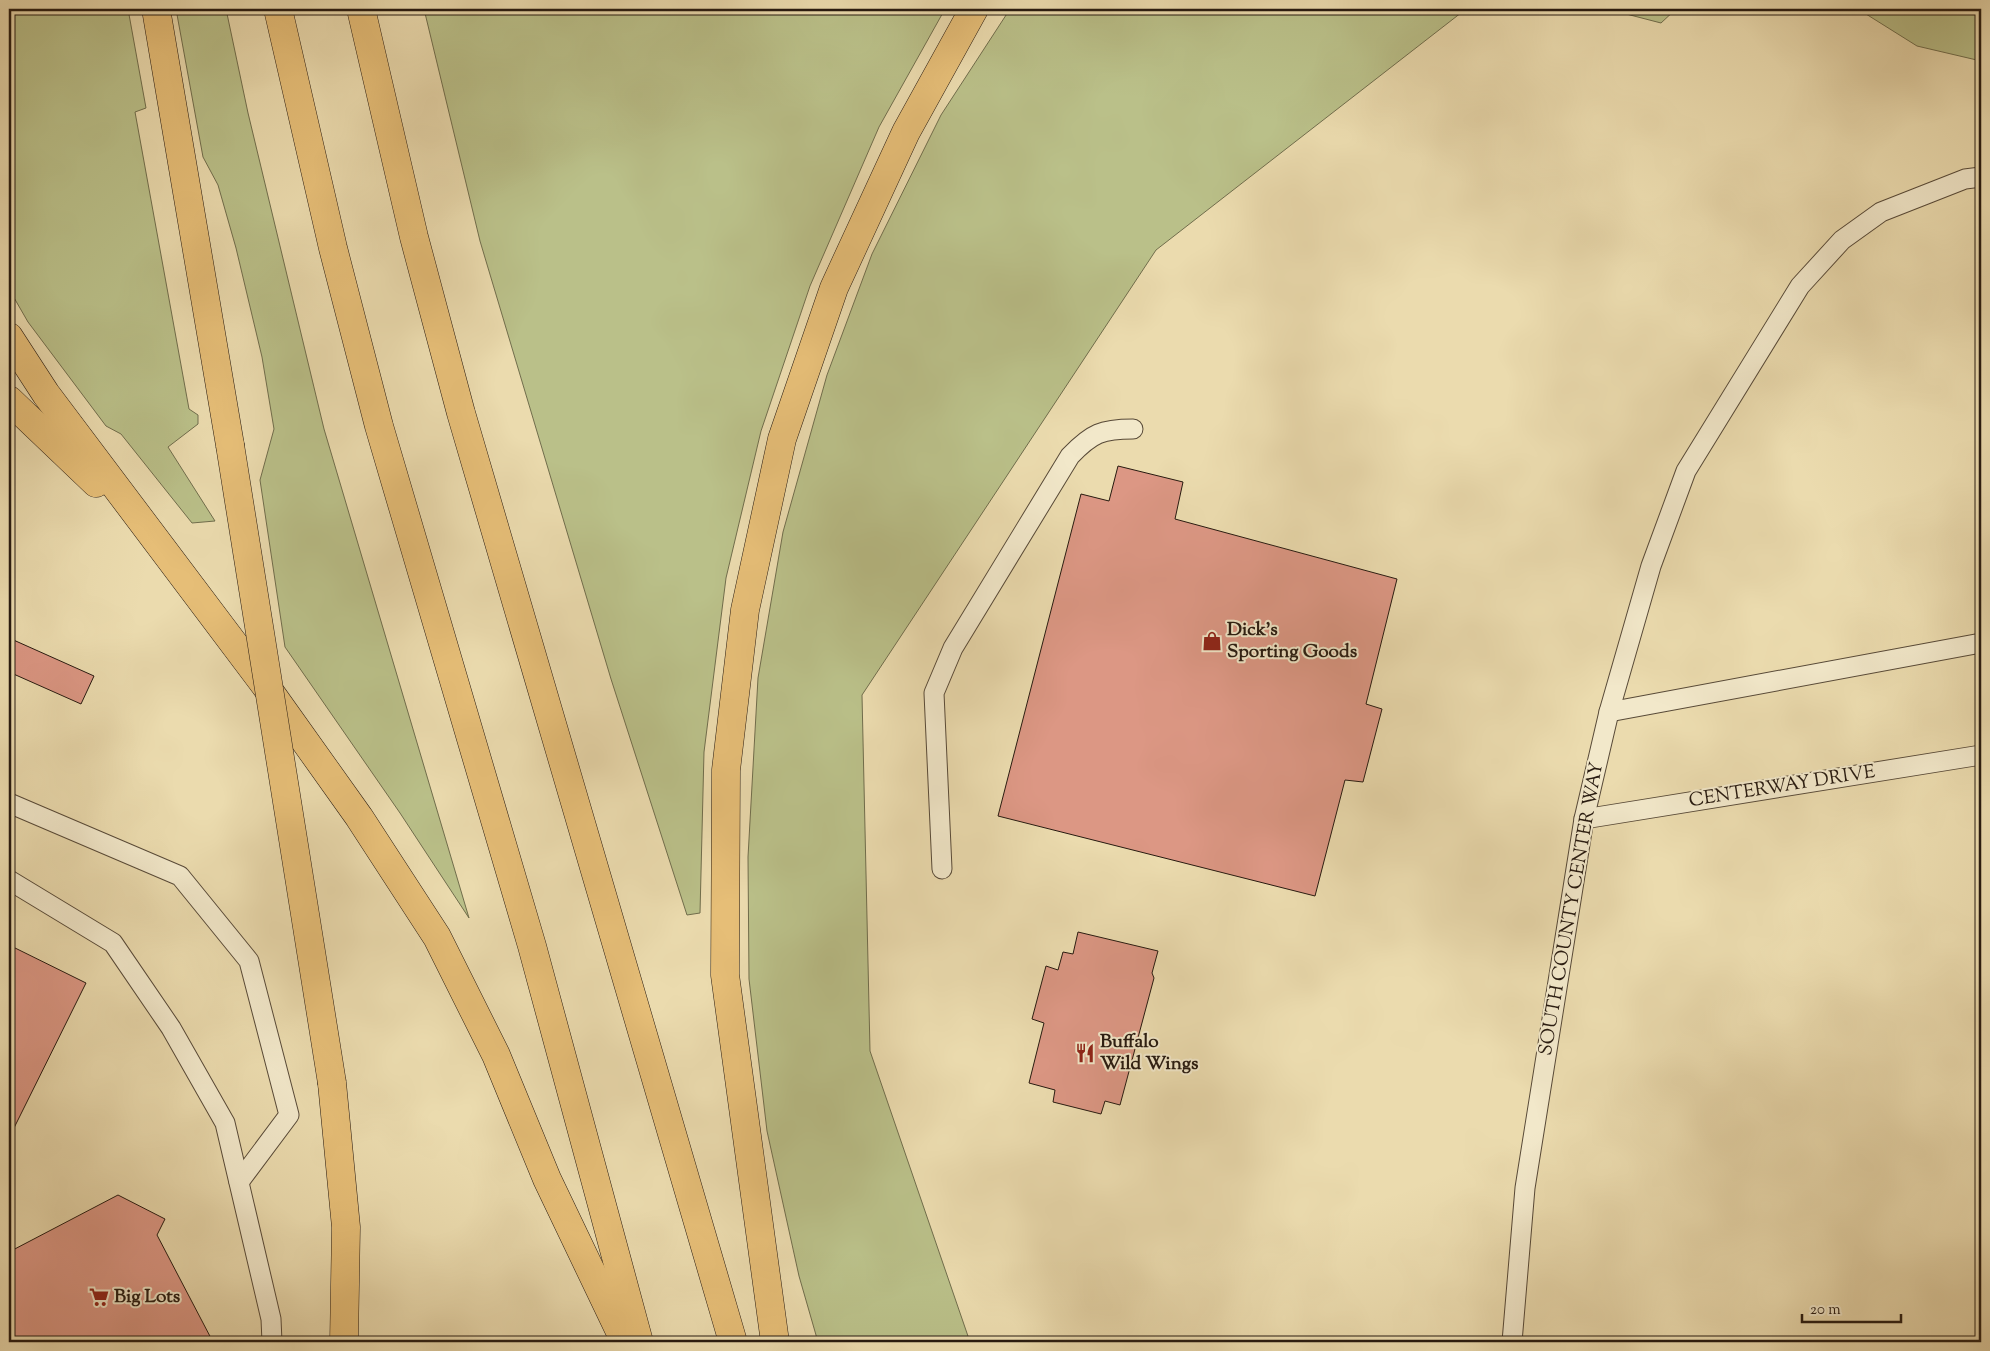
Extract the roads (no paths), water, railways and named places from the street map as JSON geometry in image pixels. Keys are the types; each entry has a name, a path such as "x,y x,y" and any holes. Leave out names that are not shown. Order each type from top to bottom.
{"highway":[{"path":"156,9 230,445 332,1083 346,1227 344,1342"},
{"path":"278,9 333,248 379,426 532,946 639,1342"},
{"path":"361,9 414,236 461,413 733,1342"},
{"path":"776,1342 725,975 726,770 745,610 782,439 834,288 906,132 974,9"},
{"path":"9,337 46,394 282,708 359,817 437,937 496,1054 547,1179 625,1342"},
{"path":"9,400 152,537"}],"lane":[{"name":"SOUTH COUNTY CENTER WAY","path":"1512,1342 1525,1188 1584,819 1609,712 1651,566 1686,471 1800,286 1842,240 1882,212 1965,179 1981,177"},
{"path":"942,870 934,693 942,670 953,648 1070,456 1088,438 1112,429 1133,429"},
{"path":"1609,712 1981,643"},
{"name":"CENTERWAY DRIVE","path":"1584,819 1981,755"},
{"path":"9,803 180,876 248,962 289,1115 239,1182"},
{"path":"9,880 113,943 171,1028 225,1123 271,1319 272,1342"}],"place":[{"name":"Dick's Sporting Goods","path":"1212,641"},
{"name":"Buffalo Wild Wings","path":"1085,1053"},
{"name":"Big Lots","path":"99,1297"}]}
